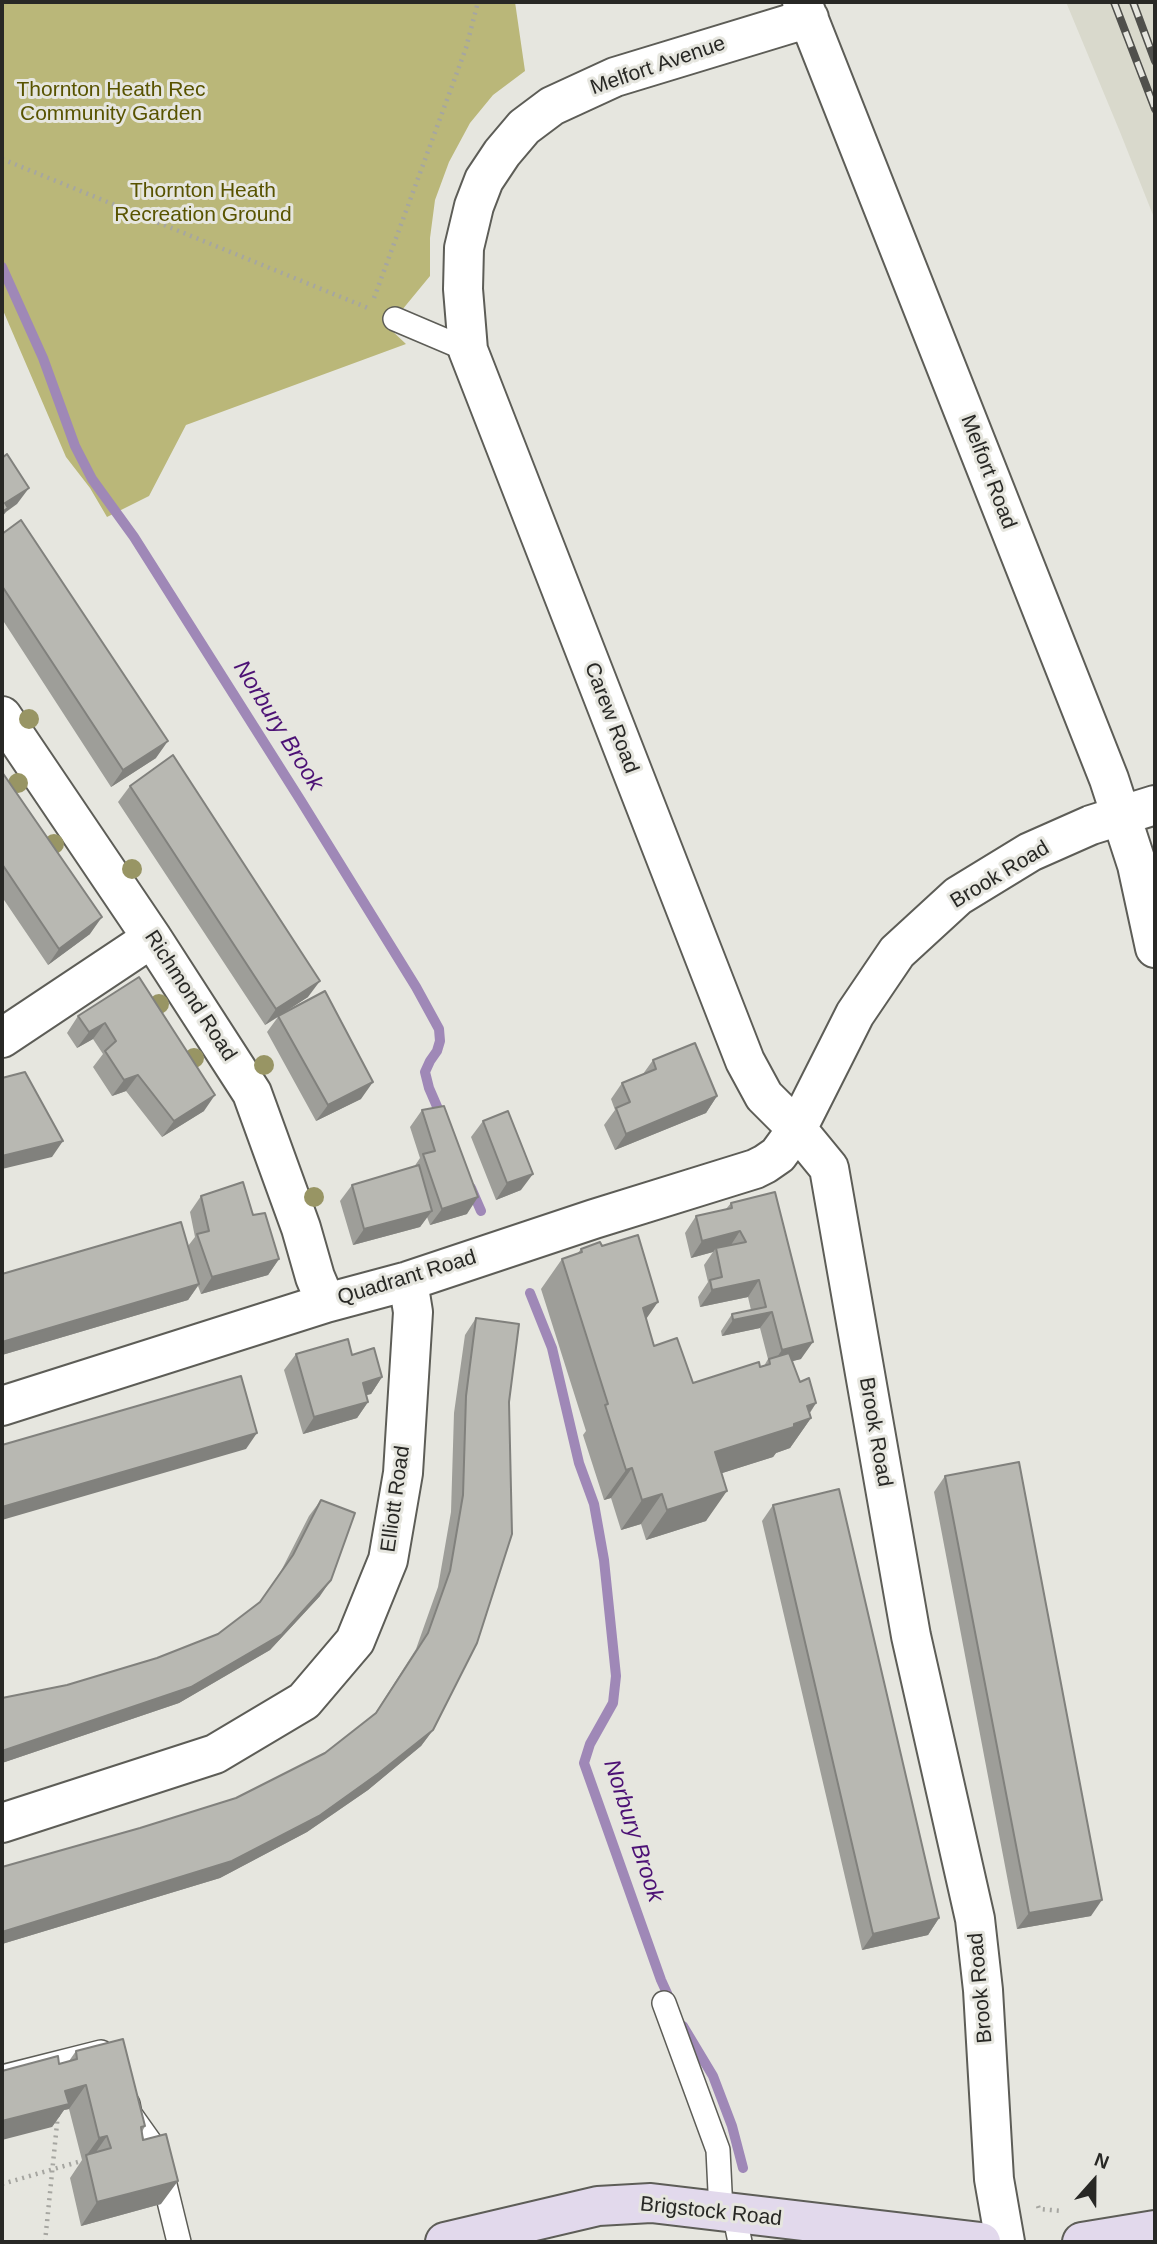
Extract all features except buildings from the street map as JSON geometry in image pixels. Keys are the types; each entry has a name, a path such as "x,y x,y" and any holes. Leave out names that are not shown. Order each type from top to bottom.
{"main road":[{"name":"Brigstock Road","path":"459,2241 598,2206 651,2203 732,2222 981,2242"},
{"path":"1078,2227 1155,2230"}],"street":[{"name":"Melfort Avenue","path":"463,289 464,248 474,206 484,180 524,127 552,106 615,77 806,10"},
{"name":"Melfort Road","path":"806,10 1138,810 1137,865 1155,948"},
{"name":"Carew Road","path":"463,289 468,350 745,1061 764,1096 797,1129"},
{"name":"Richmond Road","path":"2,716 152,938 252,1093 326,1303"},
{"name":"Brook Road","path":"1005,2242 995,2179 982,1978 975,1919 911,1636 828,1168 797,1129 855,1014 897,952 958,895 1030,852 1091,825 1138,810"},
{"path":"2,1038 152,938"},
{"name":"Quadrant Road","path":"2,1406 755,1169 778,1155 797,1129"},
{"name":"Elliott Road","path":"2,1823 215,1754 304,1701 355,1641 388,1560 403,1473 413,1312 408,1280"}],"lane":[{"path":"395,319 468,350"},
{"path":"664,2003 718,2150 732,2222"},
{"path":"2,2077 113,2049 116,2062"},
{"path":"123,2088 130,2113 158,2152 179,2242"}],"path":[{"path":"2,162 8,162 370,309 466,48 478,2"},
{"path":"45,2242 59,2112"},
{"path":"2,2184 78,2162"},
{"path":"1033,2197 1039,2209 1078,2227"}],"shaded area":[{"path":"1066,2 1155,2 1155,220 1120,132"}],"green space":[{"name":"Thornton Heath Recreation Ground","path":"2,2 515,2 525,71 493,95 470,123 449,162 435,200 430,238 430,276 388,327 406,344 186,425 149,496 107,517 90,488 66,457 2,308"}],"waterway":[{"name":"Norbury Brook","path":"2,267 43,358 75,446 92,479 134,537 301,801 439,1029 437,1051 425,1072 442,1118"},
{"name":"Norbury Brook","path":"471,1188 481,1211"},
{"name":"Norbury Brook","path":"530,1293 552,1348 579,1463 594,1504 604,1560 616,1676 613,1703 590,1744 584,1763 671,2002"},
{"name":"Norbury Brook","path":"683,2026 713,2076 732,2126 743,2168"}],"railway":[{"path":"1114,2 1155,109"},
{"path":"1133,2 1155,61"}],"park label":[{"name":"Thornton Heath Rec Community Garden","path":"111,102"}]}
